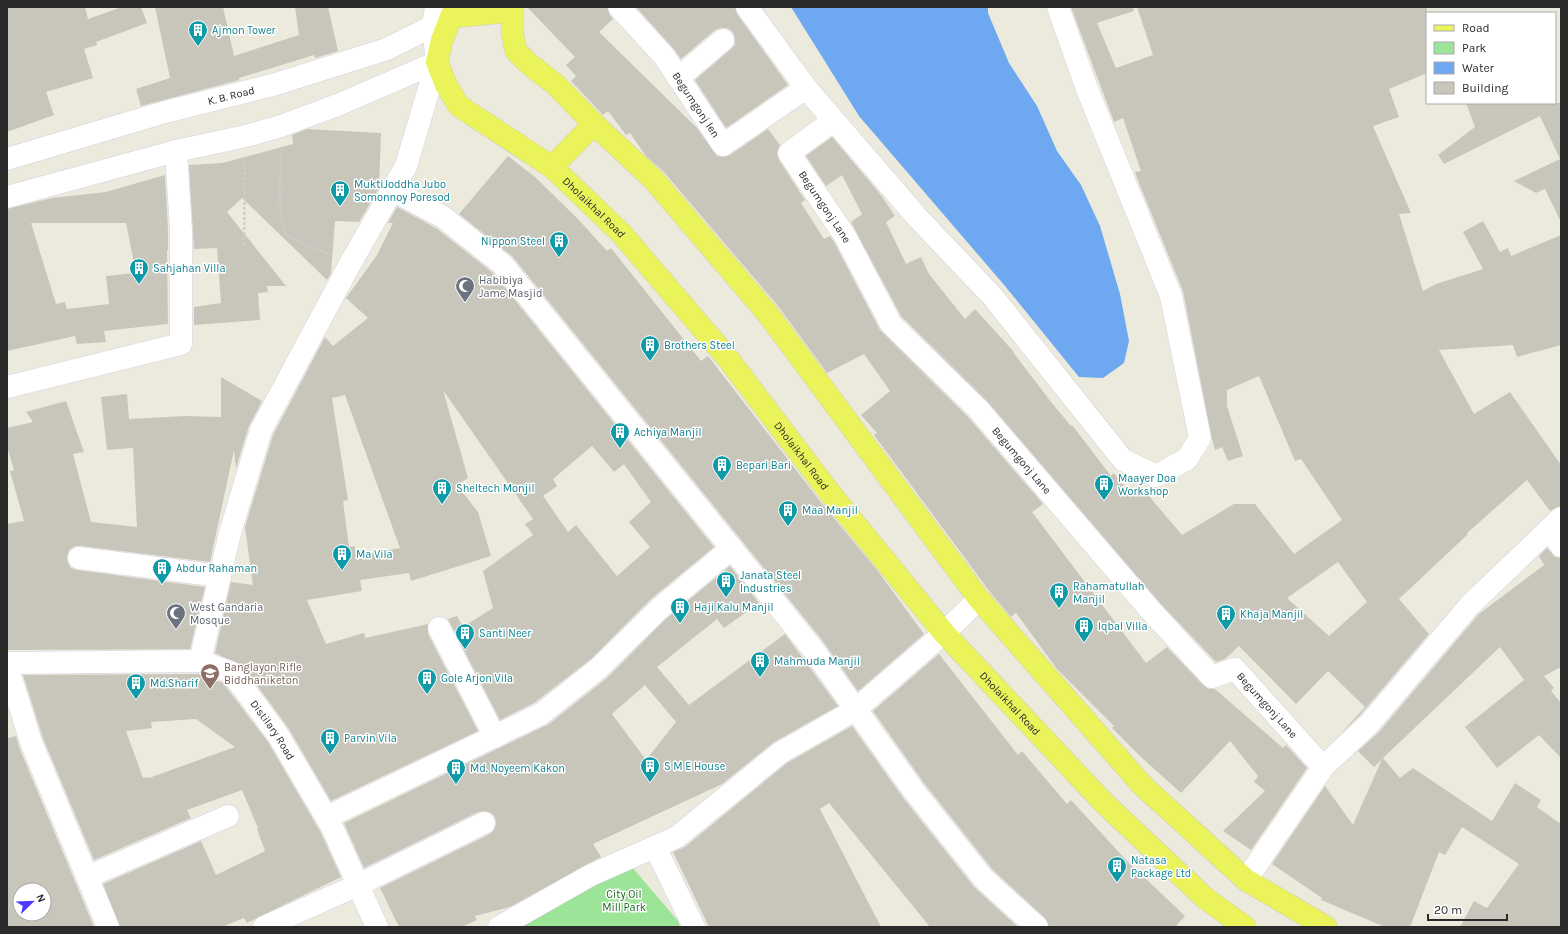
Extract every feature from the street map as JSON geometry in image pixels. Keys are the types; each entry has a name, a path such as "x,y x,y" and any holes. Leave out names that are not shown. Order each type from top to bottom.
{"main road":[{"path":"437,62 442,40 444,14 511,9 516,51 528,64 556,85 594,124 653,179 768,314 979,599 1142,785 1246,880 1326,927"},
{"name":"Dholaikhal Road","path":"437,62 446,85 459,106 552,167 621,233 726,356 830,493 944,633 1104,803 1205,898 1245,927"},
{"path":"552,167 594,124"}],"street":[{"name":"Begumgonj len","path":"619,7 664,56 723,144 806,88"},
{"path":"747,7 806,88 833,121 917,217 993,297 1123,460 1156,476 1187,459 1200,438 1172,303 1087,89 1058,7"},
{"name":"K. B. Road","path":"7,159 165,112 276,84 387,49 444,14"},
{"path":"678,78 723,40"},
{"path":"387,49 396,81"},
{"path":"7,197 176,151 246,136 281,126 340,104 437,62"},
{"path":"200,661 230,533 261,430 350,264 406,166 437,62"},
{"name":"Begumgonj Lane","path":"833,121 789,153 845,236 891,324 978,409 1152,612 1212,676 1235,669 1323,767"},
{"path":"7,387 181,344 181,230 176,151"},
{"path":"392,190 443,217 502,264 812,648 914,791 984,879 1037,927"},
{"path":"1246,880 1323,767 1369,724 1470,605 1555,523 1561,546"},
{"path":"327,817 496,737 541,714 593,673 659,609 732,548"},
{"path":"79,558 220,576"},
{"path":"499,927 591,875 677,837 780,753 855,710 944,633 979,599"},
{"path":"438,628 496,737"},
{"name":"Distilary Road","path":"7,664 200,661 230,672 278,735 327,817 377,927"},
{"path":"7,664 31,742 108,927"},
{"path":"87,877 228,816"},
{"path":"264,927 358,885 484,823"},
{"path":"655,846 694,927"}],"path":[{"path":"281,126 280,214 282,226 287,234 350,264"},
{"path":"244,246 246,136"}],"green space":[{"name":"City Oil Mill Park","path":"632,867 678,921 680,927 515,927 567,896"}],"water":[{"path":"791,7 988,7 988,13 1009,63 1037,106 1057,151 1081,185 1100,226 1120,294 1129,341 1124,363 1103,378 1079,377 1005,286 859,116"}],"building":[{"path":"7,7 85,7 88,19 122,7 141,7 147,23 96,42 97,45 84,49 93,78 46,92 54,115 7,132"},
{"path":"155,7 223,7 234,56 299,35 295,7 328,7 338,51 315,58 314,55 239,78 239,80 141,106 136,89 170,78"},
{"path":"527,7 607,7 613,19 599,32 696,127 717,156 724,157 730,155 768,129 780,145 777,154 779,160 805,200 801,203 824,239 830,236 834,242 880,330 969,418 1043,504 1032,512 1146,663 1167,647 1203,685 1209,689 1215,689 1283,748 1286,745 1307,768 1251,850 1223,831 1265,791 1254,782 1258,776 1230,741 1181,793 1141,757 1112,728 1114,726 1057,669 1016,613 1011,617 990,592 874,435 877,433 861,415 890,391 864,354 827,373 778,306 663,171 646,156 630,133 626,135 608,111 603,115 571,81 576,76 566,65 575,57"},
{"path":"636,7 735,7 737,14 788,85 726,128 695,80 735,45 733,32 727,28 715,30 681,59"},
{"path":"1071,7 1133,7 1134,11 1097,23 1116,68 1153,55 1137,7 1427,7 1426,73 1389,89 1399,117 1373,126 1411,213 1399,214 1423,291 1436,284 1483,269 1463,232 1483,221 1500,252 1508,248 1511,256 1561,235 1561,345 1517,357 1513,345 1439,350 1474,414 1510,392 1561,465 1561,506 1550,511 1527,480 1467,533 1468,534 1399,599 1429,634 1360,715 1341,733 1365,707 1328,671 1296,704 1239,646 1225,659 1216,662 1161,604 987,401 901,316 851,222 862,214 842,175 826,186 806,156 832,137 881,195 895,216 886,222 906,264 921,257 929,274 965,319 975,309 1014,352 1051,402 1071,426 1072,425 1111,476 1114,473 1132,497 1143,489 1182,535 1234,504 1255,504 1294,554 1342,520 1301,459 1295,461 1259,376 1227,390 1227,406 1243,456 1228,461 1222,447 1215,450 1183,291 1137,178 1135,172 1141,171 1123,118 1114,122","holes":["1338,562 1367,602 1329,636 1287,598"]},
{"path":"1561,103 1561,222 1545,189 1536,193 1514,181 1560,159 1540,116 1444,164 1438,155 1475,127 1466,104"},
{"path":"307,129 381,133 379,188 359,222 335,221 331,273 327,280 242,198 227,212 286,286 267,286 268,292 258,293 260,320 194,325 194,307 221,303 217,248 194,249 189,165 222,163 293,144 292,135"},
{"path":"508,156 535,177 577,218 607,251 611,248 701,361 708,356 820,501 877,570 924,634 858,691 822,640 512,256 459,214"},
{"path":"165,175 168,230 168,324 104,331 106,342 77,344 75,336 7,351 7,209 52,198 106,192","holes":["31,223 126,223 136,273 106,276 109,304 67,309 65,302 56,304"]},
{"path":"397,207 436,228 493,273 714,547 651,599 591,659 534,703 500,720 448,619 457,616 463,627 493,608 483,571 533,535 525,524 533,519 443,390 468,478 457,485 478,512 491,556 411,581 409,573 360,580 362,591 307,600 326,644 364,633 365,638 428,624 428,634 478,731 331,801 289,729 254,681 239,664 215,653 231,582 253,585 245,527 273,435 325,337 333,346 368,318 346,298 377,255 393,223 388,223","holes":["345,395 383,501 400,548 356,556 355,546 349,547 343,501 348,500 332,398","592,446 614,472 624,464 651,502 629,522 650,547 617,576 576,525 568,532 543,496 557,486 553,479"]},
{"path":"221,377 262,401 249,426 236,468 234,450 210,562 81,546 75,546 69,550 67,557 71,568 77,570 205,587 190,649 7,650 7,524 24,521 10,471 14,470 7,447 7,428 33,422 26,412 66,401 84,452 73,454 91,522 137,527 133,448 107,450 101,397 127,394 129,419 185,416 221,417"},
{"path":"1547,548 1555,557 1561,558 1561,667 1544,676 1554,688 1551,691 1561,703 1561,758 1539,735 1497,768 1465,727 1524,680 1500,647 1383,758 1400,778 1413,768 1492,821 1515,783 1541,800 1537,807 1561,824 1561,927 1460,927 1474,901 1487,908 1519,864 1462,827 1445,855 1439,852 1410,927 1385,927 1321,900 1322,898 1272,864 1325,786 1353,825 1382,759 1374,767 1358,751 1379,732 1479,614 1544,565 1539,556"},
{"path":"730,566 759,603 724,628 717,619 657,667 689,705 785,634 838,706 774,742 722,784 593,844 601,857 510,907 475,916 477,920 462,927 399,927 380,888 490,834 494,830 496,824 495,817 491,813 485,811 478,812 364,868 344,823 549,724 607,678 667,618","holes":["645,685 676,722 646,760 612,714"]},
{"path":"939,654 1018,755 1022,751 1067,804 1071,800 1127,861 1185,916 1175,927 1049,927 1045,918 993,870 924,783 873,711"},
{"path":"198,674 223,683 268,742 321,833 341,877 247,923 244,918 222,927 120,927 103,884 201,841 216,875 265,851 257,829 258,828 242,790 187,810 191,818 94,860 43,738 23,675","holes":["196,719 235,747 149,778 143,778 126,731 152,728 151,722"]},
{"path":"852,726 904,799 974,887 1018,927 930,927 829,803 820,809 881,927 709,927 673,852 685,847 787,763"},
{"path":"16,736 19,747 94,927 7,927 7,738"}],"place":[{"name":"Ajmon Tower","path":"198,47"},
{"name":"MuktiJoddha Jubo Somonnoy Poresod","path":"340,207"},
{"name":"Nippon Steel","path":"559,258"},
{"name":"Sahjahan Villa","path":"139,285"},
{"name":"Habibiya Jame Masjid","path":"465,303"},
{"name":"Brothers Steel","path":"650,362"},
{"name":"Achiya Manjil","path":"620,449"},
{"name":"Bepari Bari","path":"722,482"},
{"name":"Maayer Doa Workshop","path":"1104,501"},
{"name":"Sheltech Monjil","path":"442,505"},
{"name":"Maa Manjil","path":"788,527"},
{"name":"Ma Vila","path":"342,571"},
{"name":"Abdur Rahaman","path":"162,585"},
{"name":"Janata Steel Industries","path":"726,598"},
{"name":"Rahamatullah Manjil","path":"1059,609"},
{"name":"Haji Kalu Manjil","path":"680,624"},
{"name":"West Gandaria Mosque","path":"176,630"},
{"name":"Khaja Manjil","path":"1226,631"},
{"name":"Iqbal Villa","path":"1084,643"},
{"name":"Santi Neer","path":"465,650"},
{"name":"Mahmuda Manjil","path":"760,678"},
{"name":"Banglayon Rifle Biddhaniketon","path":"210,690"},
{"name":"Gole Arjon Vila","path":"427,695"},
{"name":"Md.Sharif","path":"136,700"},
{"name":"Parvin Vila","path":"330,755"},
{"name":"S M E House","path":"650,783"},
{"name":"Md. Noyeem Kakon","path":"456,785"},
{"name":"Natasa Package Ltd","path":"1117,883"}]}
